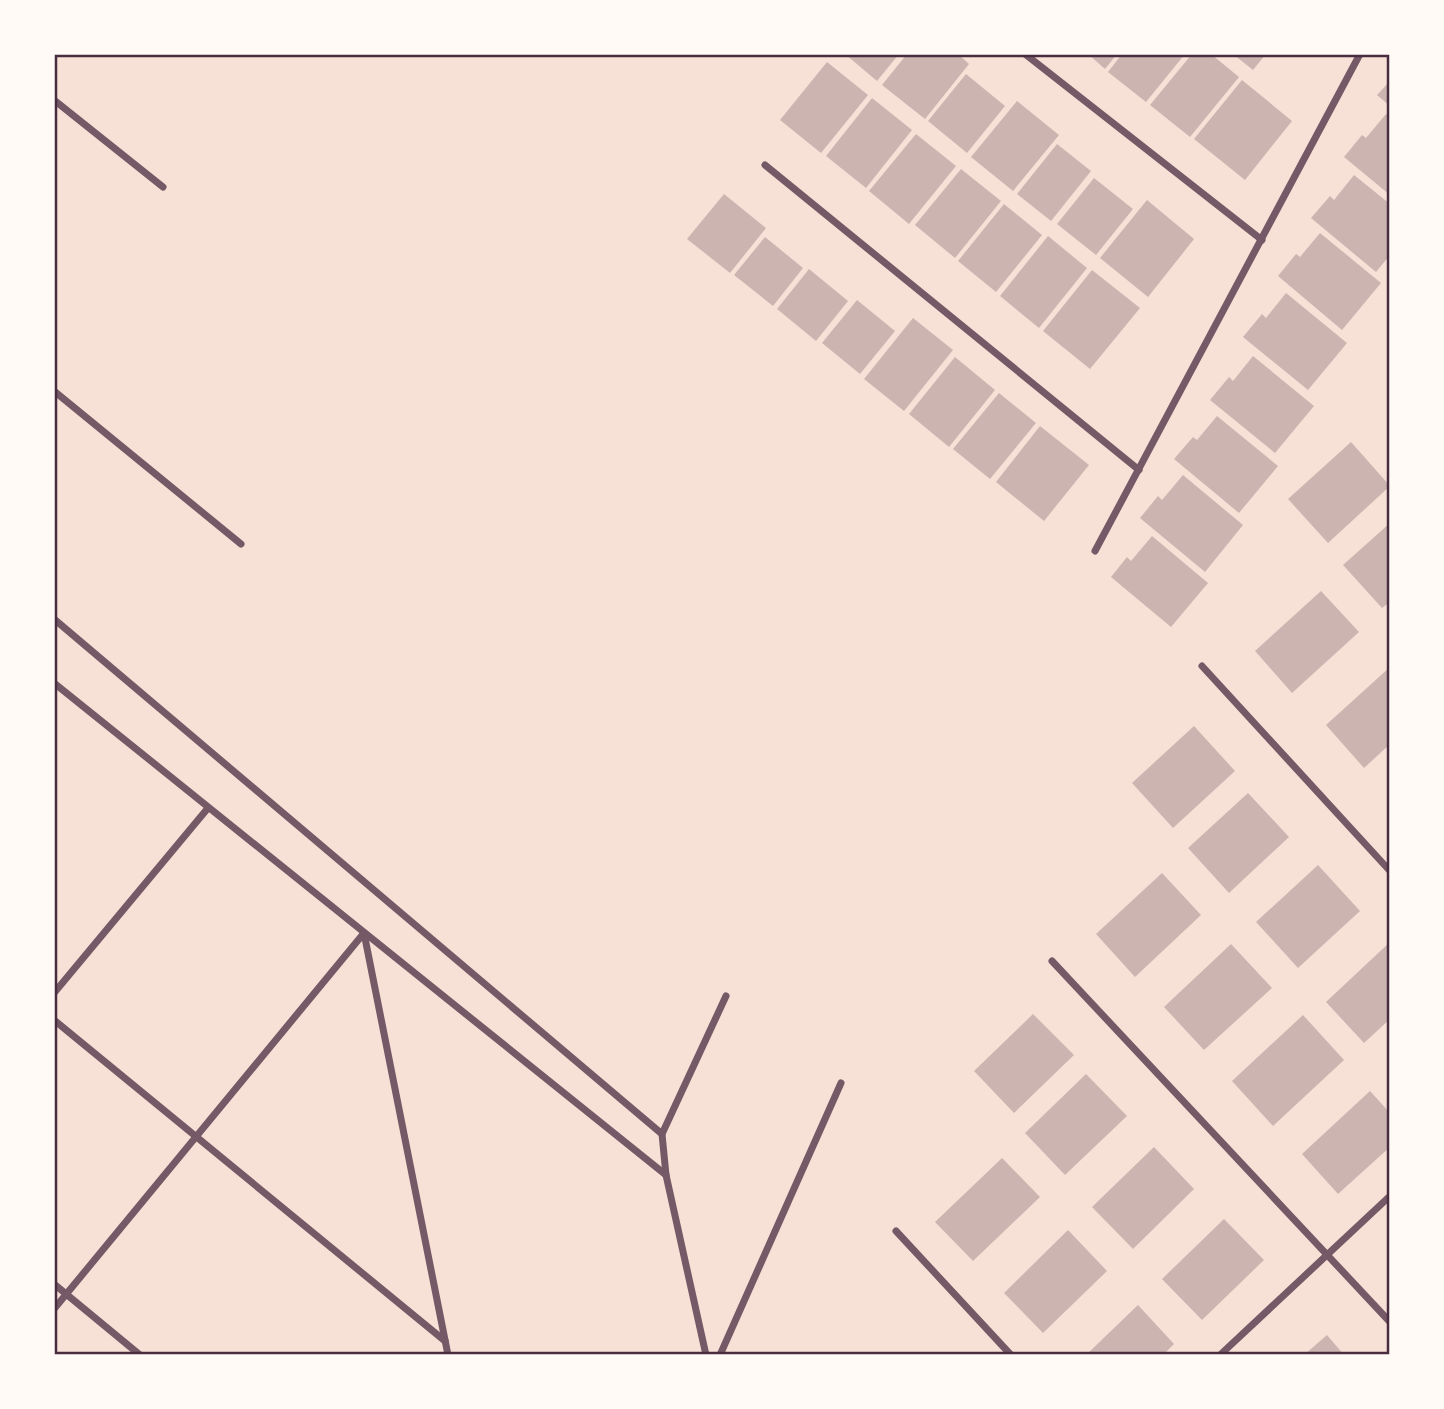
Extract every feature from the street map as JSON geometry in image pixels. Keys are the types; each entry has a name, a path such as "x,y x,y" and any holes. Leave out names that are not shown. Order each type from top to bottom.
{"street":[{"path":"1025,54 1262,240"},
{"path":"1095,551 1360,54"},
{"path":"54,100 163,187"},
{"path":"765,165 1139,470"},
{"path":"54,391 241,544"},
{"path":"54,619 662,1134"},
{"path":"1202,666 1390,871"},
{"path":"54,683 666,1175"},
{"path":"54,993 208,808"},
{"path":"54,1309 364,933"},
{"path":"364,933 448,1355"},
{"path":"1052,961 1390,1322"},
{"path":"706,1355 666,1175 662,1134 726,996"},
{"path":"54,1020 445,1341"},
{"path":"720,1355 841,1083"},
{"path":"1220,1355 1390,1196"},
{"path":"896,1231 1011,1355"},
{"path":"54,1284 140,1355"}],"building":[{"path":"845,54 899,54 877,81"},
{"path":"907,54 958,54 969,64 925,119 882,85"},
{"path":"1088,54 1117,54 1105,69"},
{"path":"1122,54 1185,54 1146,102 1108,72"},
{"path":"1192,54 1211,54 1239,77 1190,137 1150,105"},
{"path":"1233,54 1266,54 1253,70"},
{"path":"827,62 868,95 821,153 780,120"},
{"path":"966,74 1005,106 967,153 928,121"},
{"path":"1242,80 1292,121 1245,180 1194,139"},
{"path":"1390,81 1390,106 1377,95"},
{"path":"872,98 912,130 866,188 826,156"},
{"path":"1017,101 1059,135 1013,191 971,157"},
{"path":"1386,114 1390,117 1390,195 1344,157 1362,135 1366,138"},
{"path":"916,134 956,166 909,224 869,191"},
{"path":"1057,144 1091,171 1051,221 1017,194"},
{"path":"961,169 1001,201 955,258 915,225"},
{"path":"1354,175 1390,204 1390,255 1376,272 1311,218 1330,196 1334,200"},
{"path":"1094,178 1133,209 1096,255 1057,224"},
{"path":"724,194 766,228 730,273 687,239"},
{"path":"1147,200 1194,239 1148,297 1100,258"},
{"path":"1004,204 1042,235 996,292 958,261"},
{"path":"1320,233 1381,283 1342,330 1278,276 1296,254 1300,257"},
{"path":"1048,236 1087,268 1039,328 1000,296"},
{"path":"765,237 803,268 773,306 734,275"},
{"path":"809,269 848,301 816,341 777,309"},
{"path":"1092,270 1140,308 1090,369 1043,331"},
{"path":"1286,293 1347,343 1308,390 1243,337 1262,314 1266,318"},
{"path":"857,300 895,331 860,374 822,343"},
{"path":"913,318 953,350 904,411 864,379"},
{"path":"1253,356 1314,406 1275,453 1210,400 1229,377 1233,381"},
{"path":"955,357 995,390 949,447 909,414"},
{"path":"999,393 1036,423 990,479 953,449"},
{"path":"1217,416 1278,466 1239,513 1174,459 1193,437 1197,440"},
{"path":"1040,426 1089,465 1044,521 996,482"},
{"path":"1351,442 1390,486 1328,543 1288,499"},
{"path":"1183,475 1243,525 1205,572 1140,518 1158,496 1162,500"},
{"path":"1390,523 1390,602 1382,608 1343,565"},
{"path":"1152,536 1208,583 1171,627 1111,577 1127,557 1131,561"},
{"path":"1321,591 1359,632 1292,693 1255,651"},
{"path":"1390,667 1390,744 1364,768 1326,725"},
{"path":"1194,726 1235,771 1173,828 1132,783"},
{"path":"1248,793 1289,837 1229,893 1188,848"},
{"path":"1318,865 1360,911 1298,968 1256,922"},
{"path":"1162,873 1201,915 1135,977 1096,934"},
{"path":"1390,942 1390,1019 1364,1043 1326,1002"},
{"path":"1231,944 1272,988 1204,1050 1164,1007"},
{"path":"1033,1014 1074,1055 1014,1113 974,1071"},
{"path":"1303,1015 1344,1060 1273,1126 1232,1081"},
{"path":"1086,1074 1127,1116 1065,1175 1025,1133"},
{"path":"1370,1091 1390,1113 1390,1147 1338,1194 1302,1154"},
{"path":"1154,1147 1194,1189 1133,1249 1092,1207"},
{"path":"1002,1158 1040,1197 973,1261 935,1222"},
{"path":"1224,1219 1264,1260 1202,1320 1162,1279"},
{"path":"1068,1230 1107,1271 1043,1333 1004,1293"},
{"path":"1138,1305 1174,1344 1163,1355 1086,1355"},
{"path":"1327,1335 1344,1355 1304,1355"}]}
